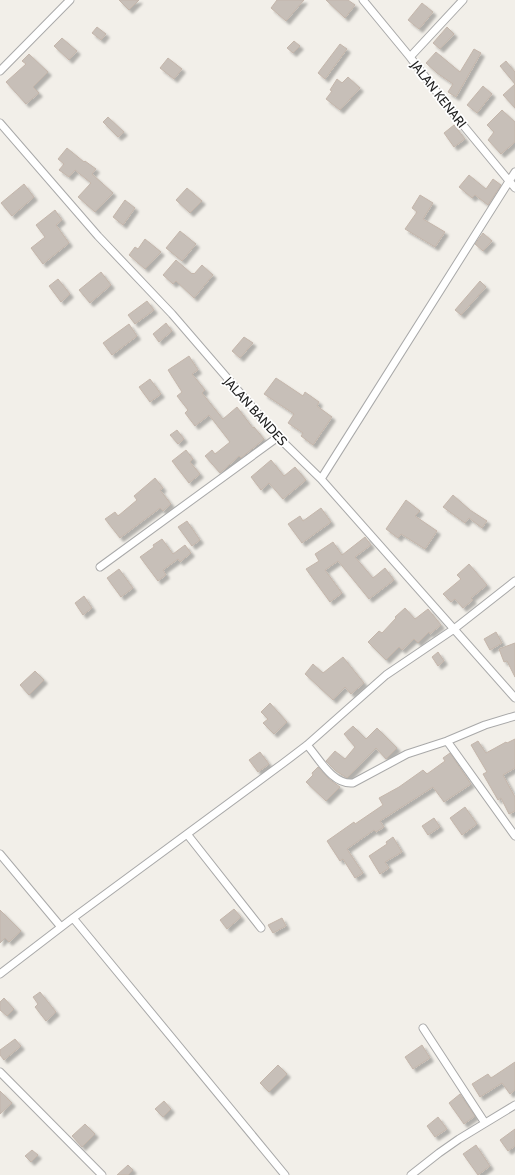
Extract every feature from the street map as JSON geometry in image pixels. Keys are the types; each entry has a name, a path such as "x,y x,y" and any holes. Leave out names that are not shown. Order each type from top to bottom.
{"street":[{"path":"0,71 70,0"},
{"name":"JALAN KENARI","path":"363,0 515,188"},
{"path":"410,57 463,0"},
{"name":"JALAN BANDES","path":"0,122 98,236 176,319 278,437 321,479 515,698"},
{"path":"321,479 515,172"},
{"path":"100,567 278,437"},
{"path":"0,974 73,918 307,745 386,675 454,629 515,581"},
{"path":"307,745 331,774 350,784 357,782 407,754 447,741 485,725 515,716"},
{"path":"447,741 515,836"},
{"path":"187,834 261,928"},
{"path":"0,854 61,927"},
{"path":"73,918 285,1175"},
{"path":"423,1028 485,1123"},
{"path":"0,1072 102,1175"},
{"path":"411,1175 439,1153 515,1104"}],"building":[{"path":"119,0 139,0 129,10"},
{"path":"277,0 304,0 286,21 271,8"},
{"path":"326,0 348,0 355,5 345,18"},
{"path":"422,3 433,12 419,29 408,20"},
{"path":"97,27 106,34 101,40 92,33"},
{"path":"447,27 454,34 440,49 433,43"},
{"path":"62,38 77,51 69,60 54,46"},
{"path":"294,41 300,46 293,53 287,48"},
{"path":"340,44 347,49 325,79 318,73"},
{"path":"474,49 481,53 456,97 448,92 453,84 426,63 436,52 460,72"},
{"path":"29,54 48,72 33,87 39,93 26,104 6,82 26,64 22,61"},
{"path":"168,58 182,69 174,79 160,68"},
{"path":"506,61 515,72 515,84 500,66"},
{"path":"348,77 360,88 340,110 326,99 332,91 330,90 337,79 342,83"},
{"path":"515,84 515,108 503,95"},
{"path":"483,86 492,94 477,113 467,105"},
{"path":"502,110 515,122 515,142 501,154 488,140 494,132 487,125"},
{"path":"108,117 124,132 118,137 103,122"},
{"path":"454,125 465,139 454,147 444,133"},
{"path":"67,148 84,162 85,161 96,169 92,174 113,193 95,212 78,197 91,183 75,170 69,177 59,170 64,164 58,159"},
{"path":"469,175 486,189 493,179 501,185 488,205 475,195 472,198 459,187"},
{"path":"24,184 34,197 12,216 1,203"},
{"path":"187,188 202,201 190,213 176,200"},
{"path":"420,195 433,203 423,219 445,232 435,247 405,229 417,212 412,208"},
{"path":"125,200 135,208 123,225 113,217"},
{"path":"55,210 62,220 56,225 69,243 43,264 31,248 45,237 36,225"},
{"path":"180,231 196,244 182,261 166,248"},
{"path":"483,233 492,241 483,251 475,244"},
{"path":"145,239 161,252 145,269 129,255 135,247 138,249"},
{"path":"176,260 192,274 194,274 202,265 213,275 194,298 176,281 173,284 163,275"},
{"path":"101,272 111,285 90,303 79,290"},
{"path":"58,279 70,294 61,302 49,286"},
{"path":"480,281 486,287 461,315 455,310"},
{"path":"147,301 154,310 135,324 128,315"},
{"path":"166,323 172,331 159,342 153,334"},
{"path":"129,324 137,336 112,355 103,343"},
{"path":"244,337 253,343 240,358 232,351"},
{"path":"189,356 198,370 192,374 205,390 202,393 223,419 237,407 253,428 254,427 264,439 241,458 239,456 220,473 205,456 212,450 215,454 230,442 209,415 195,426 185,413 188,410 177,396 182,392 168,370"},
{"path":"276,378 303,396 305,392 319,402 317,406 332,417 313,445 301,436 303,433 288,423 294,414 264,394"},
{"path":"150,379 161,394 150,402 139,387"},
{"path":"177,430 184,439 178,444 170,435"},
{"path":"186,450 193,459 190,462 200,474 189,483 172,461"},
{"path":"271,460 284,476 295,467 306,480 283,499 269,483 261,490 251,477"},
{"path":"155,478 163,488 160,490 171,504 163,511 160,508 120,538 105,519 115,512 118,516 137,500 134,496"},
{"path":"453,495 470,510 487,521 482,528 469,518 465,523 443,507"},
{"path":"406,500 420,511 415,516 437,531 425,549 401,534 398,538 386,529"},
{"path":"321,508 331,522 302,543 288,524 300,516 303,521"},
{"path":"187,521 200,540 192,546 178,527"},
{"path":"365,537 371,545 355,557 373,578 385,568 394,580 369,599 338,561 325,570 342,593 330,602 306,569 319,561 315,554 333,542 342,555"},
{"path":"162,539 173,554 185,545 191,553 180,562 178,559 163,570 166,575 158,581 140,557"},
{"path":"469,564 487,585 471,598 473,600 463,608 455,599 451,602 443,594 461,579 457,575"},
{"path":"119,569 133,588 121,597 107,578"},
{"path":"84,596 92,608 83,615 75,603"},
{"path":"405,608 415,619 428,609 441,625 430,634 429,632 418,643 414,639 402,650 399,647 386,660 368,642 379,631 382,633 396,618 395,617"},
{"path":"496,632 502,643 490,650 484,639"},
{"path":"515,643 515,677 507,661 504,662 499,649"},
{"path":"438,652 444,661 438,666 432,657"},
{"path":"343,657 364,683 351,694 345,687 333,700 305,674 313,664 323,673"},
{"path":"35,671 44,680 29,695 20,685"},
{"path":"270,703 287,722 274,734 263,723 268,719 261,712"},
{"path":"353,726 366,739 377,728 397,748 386,759 376,748 347,778 336,771 326,761 335,751 345,759 355,747 344,734"},
{"path":"515,739 515,768 503,775 515,797 515,811 509,814 501,798 498,800 483,774 487,772 471,745 478,741 486,753 506,742 507,743"},
{"path":"260,752 269,764 258,772 249,760"},
{"path":"450,753 471,784 444,802 433,787 380,821 384,827 376,832 374,830 347,849 363,873 355,878 343,859 340,861 327,841 354,822 355,824 383,805 379,798 399,787 423,770 427,774 445,761 443,758"},
{"path":"318,767 329,779 340,787 326,801 306,782"},
{"path":"465,807 477,824 462,835 450,818"},
{"path":"434,818 440,827 428,835 422,826"},
{"path":"393,837 402,852 385,862 389,868 380,874 369,856 387,844 386,842"},
{"path":"234,909 241,917 227,929 220,920"},
{"path":"0,910 21,931 9,942 5,938 0,943"},
{"path":"282,918 286,926 273,933 268,925"},
{"path":"40,992 56,1012 46,1021 35,1007 38,1004 33,997"},
{"path":"4,998 14,1009 7,1016 0,1010 0,1002"},
{"path":"15,1039 21,1046 4,1060 0,1055 0,1050"},
{"path":"422,1045 430,1058 413,1069 405,1057"},
{"path":"515,1062 515,1090 510,1094 502,1083 480,1097 472,1084 488,1074 491,1078"},
{"path":"278,1065 287,1074 269,1092 260,1083"},
{"path":"0,1091 12,1103 0,1114"},
{"path":"460,1094 475,1116 464,1124 449,1103"},
{"path":"164,1101 171,1109 163,1117 155,1109"},
{"path":"438,1117 447,1129 435,1137 427,1126"},
{"path":"85,1124 95,1134 82,1147 72,1136"},
{"path":"515,1129 515,1146 508,1151 500,1140"},
{"path":"476,1145 490,1166 478,1175 463,1154"},
{"path":"32,1150 38,1155 31,1162 25,1156"},
{"path":"128,1165 133,1170 128,1175 117,1175"}]}
